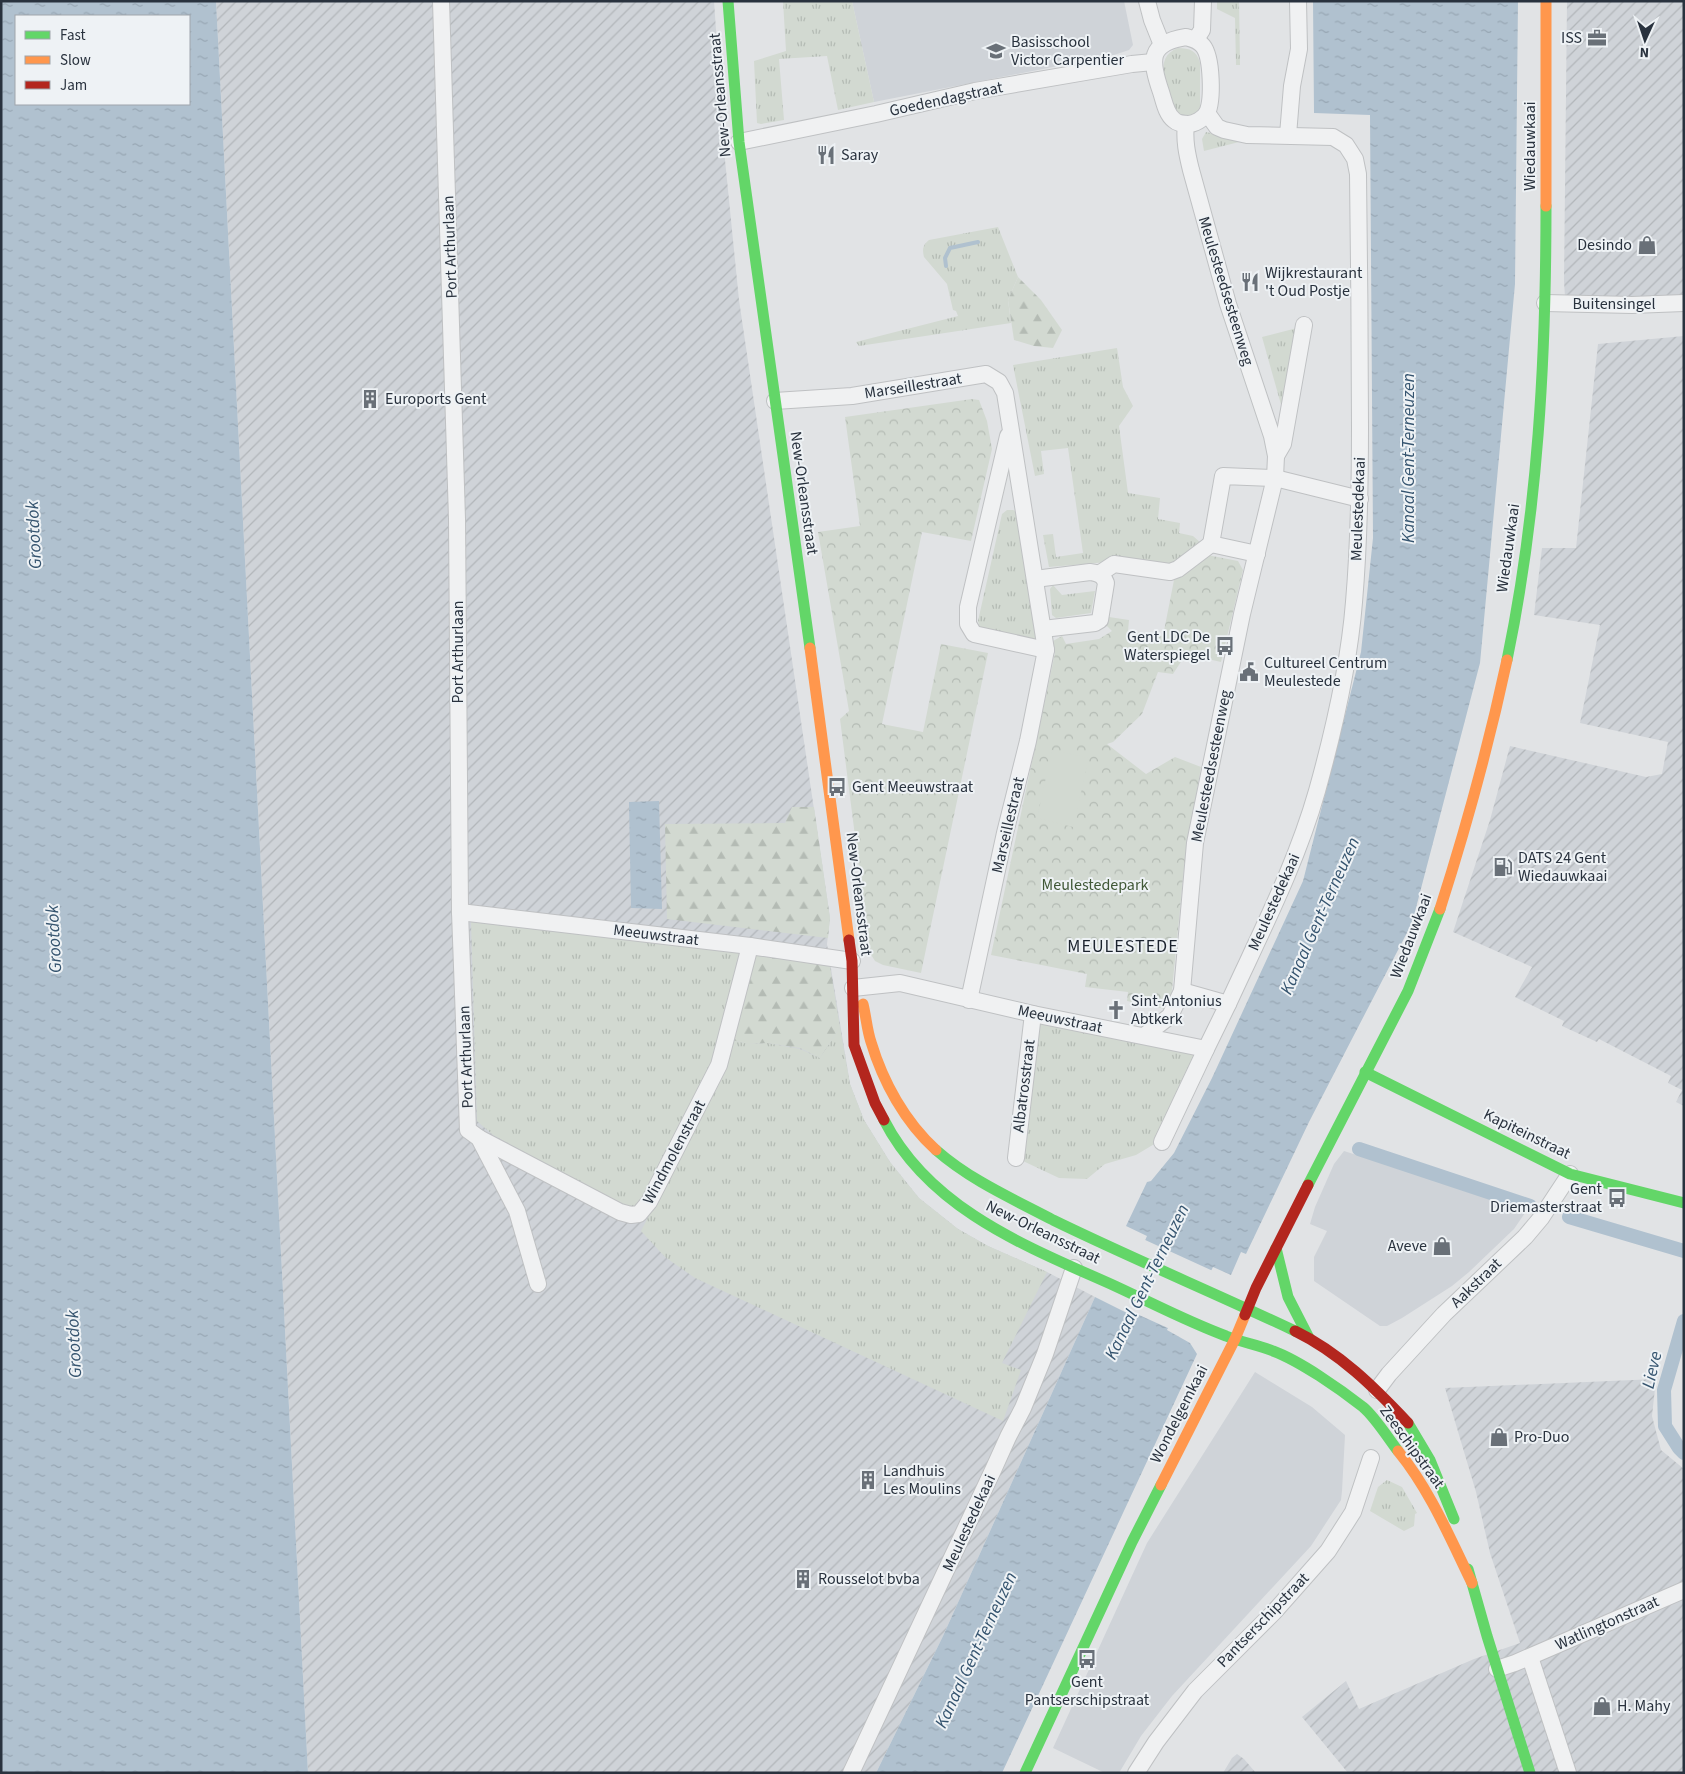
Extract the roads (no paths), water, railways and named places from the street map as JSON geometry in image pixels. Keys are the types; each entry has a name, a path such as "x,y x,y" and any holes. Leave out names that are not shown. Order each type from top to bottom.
{"main road":[{"name":"New-Orleansstraat","path":"728,1 739,142 852,961 854,1045 875,1103 894,1140 920,1173 950,1200 988,1226 1074,1268 1235,1339"},
{"name":"Wiedauwkaai","path":"1365,1072 1408,991 1434,928 1459,850 1497,707 1512,635 1528,530 1541,406 1545,303 1546,1"},
{"name":"New-Orleansstraat","path":"854,988 864,1006 871,1042 902,1111 933,1147 952,1164 1038,1212 1111,1248 1248,1309"},
{"name":"Kapiteinstraat","path":"1365,1072 1570,1174 1684,1203"},
{"name":"Wondelgemkaai","path":"1025,1773 1132,1542 1235,1339 1256,1288 1365,1072"},
{"path":"1276,1248 1288,1297 1308,1338"},
{"name":"Zeeschipstraat","path":"1248,1309 1308,1338 1342,1360 1377,1390 1410,1426 1430,1460 1447,1499 1530,1773"},
{"name":"Zeeschipstraat","path":"1235,1339 1274,1351 1314,1374 1364,1408 1408,1463 1435,1508 1472,1583"}],"street":[{"name":"Port Arthurlaan","path":"441,1 457,518 460,912 468,1130 480,1138 517,1211 538,1284"},
{"path":"1147,1 1162,45"},
{"path":"1196,40 1203,24 1204,1"},
{"path":"1288,131 1292,86 1299,49 1298,1"},
{"path":"1186,37 1196,40 1208,53 1210,62 1210,104 1206,113 1194,124 1186,124 1174,121 1168,113 1156,78 1153,62 1156,53 1162,45 1173,39 1186,37"},
{"name":"Goedendagstraat","path":"739,142 876,114 975,91 1153,62"},
{"name":"Meulestedekaai","path":"1206,113 1217,127 1246,135 1288,131 1333,137 1346,145 1355,159 1358,174 1360,499 1354,604 1346,662 1319,784 1299,846 1279,894 1206,1050"},
{"name":"Meulesteedsesteenweg","path":"1182,991 1195,844 1242,614 1275,478 1276,456 1272,436 1228,304 1191,170 1184,135 1186,124"},
{"name":"Buitensingel","path":"1545,303 1684,304"},
{"name":"Meulesteedsesteenweg","path":"1276,456 1283,444 1304,325"},
{"name":"Marseillestraat","path":"775,402 852,396 986,374 998,382 1005,393 1046,650 1028,741 1005,833 969,1000"},
{"name":"Marseillestraat","path":"1010,429 968,607 968,624 974,634 1046,650"},
{"path":"1099,574 1114,564 1170,572 1178,569 1211,544 1223,476 1275,478 1360,499"},
{"path":"992,500 1004,495 1013,495 1022,499"},
{"path":"1211,544 1257,554"},
{"path":"1035,579 1090,572 1104,577 1106,583 1100,620 1096,623 1043,630"},
{"name":"Meeuwstraat","path":"460,912 750,946 852,961"},
{"name":"Windmolenstraat","path":"480,1138 620,1212 631,1215 639,1214 649,1202 719,1066 750,946"},
{"name":"Meeuwstraat","path":"854,988 900,983 969,1000 1206,1050"},
{"path":"1147,1037 1170,1016 1182,991 1228,1004"},
{"name":"Albatrosstraat","path":"1016,1158 1033,1014"},
{"path":"1162,1142 1206,1050"},
{"name":"Aakstraat","path":"1377,1390 1389,1374 1444,1314 1541,1218 1570,1174"},
{"name":"Meulestedekaai","path":"851,1773 1023,1408 1045,1354 1074,1268"},
{"name":"Pantserschipstraat","path":"1136,1773 1156,1742 1195,1691 1274,1612 1328,1551 1353,1512 1371,1458"},
{"name":"Watlingtonstraat","path":"1497,1669 1530,1657 1684,1590"},
{"path":"1530,1657 1568,1773"}],"water":[{"name":"Grootdok","path":"1,1 216,1 308,1773 1,1773"},
{"name":"Kanaal Gent-Terneuzen","path":"1313,1 1518,1 1515,284 1480,663 1412,923 1309,1122 1246,1254 1241,1252 1231,1275 1213,1267 1209,1275 1196,1269 1167,1330 1190,1343 1197,1354 1002,1773 876,1773 943,1636 1095,1297 1129,1314 1158,1252 1143,1245 1147,1236 1126,1226 1147,1182 1151,1181 1174,1153 1212,1078 1303,881 1361,652 1373,538 1370,115 1314,113"},
{"path":"659,801 662,909 631,908 629,802"}],"waterway":[{"path":"946,266 945,258 950,248 978,242"},
{"path":"1359,1149 1530,1206"},
{"path":"1569,1217 1684,1251"},
{"name":"Lieve","path":"1684,1321 1664,1390 1665,1426 1684,1453"}],"place":[{"name":"ISS","path":"1597,38"},
{"name":"Basisschool Victor Carpentier","path":"996,51"},
{"name":"Saray","path":"826,155"},
{"name":"Desindo","path":"1647,245"},
{"name":"Wijkrestaurant 't Oud Postje","path":"1250,282"},
{"name":"Euroports Gent","path":"370,399"},
{"name":"Gent LDC De Waterspiegel","path":"1225,646"},
{"name":"Cultureel Centrum Meulestede","path":"1249,672"},
{"name":"Gent Meeuwstraat","path":"837,787"},
{"name":"DATS 24 Gent Wiedauwkaai","path":"1503,867"},
{"name":"Sint-Antonius Abtkerk","path":"1116,1010"},
{"name":"Gent Driemasterstraat","path":"1617,1198"},
{"name":"Aveve","path":"1442,1246"},
{"name":"Pro-Duo","path":"1499,1437"},
{"name":"Landhuis Les Moulins","path":"868,1480"},
{"name":"Rousselot bvba","path":"803,1579"},
{"name":"Gent Pantserschipstraat","path":"1087,1659"},
{"name":"H. Mahy","path":"1602,1706"}],"district":[{"name":"MEULESTEDE","path":"1123,946"}],"park label":[{"name":"Meulestedepark","path":"1095,885"}]}
